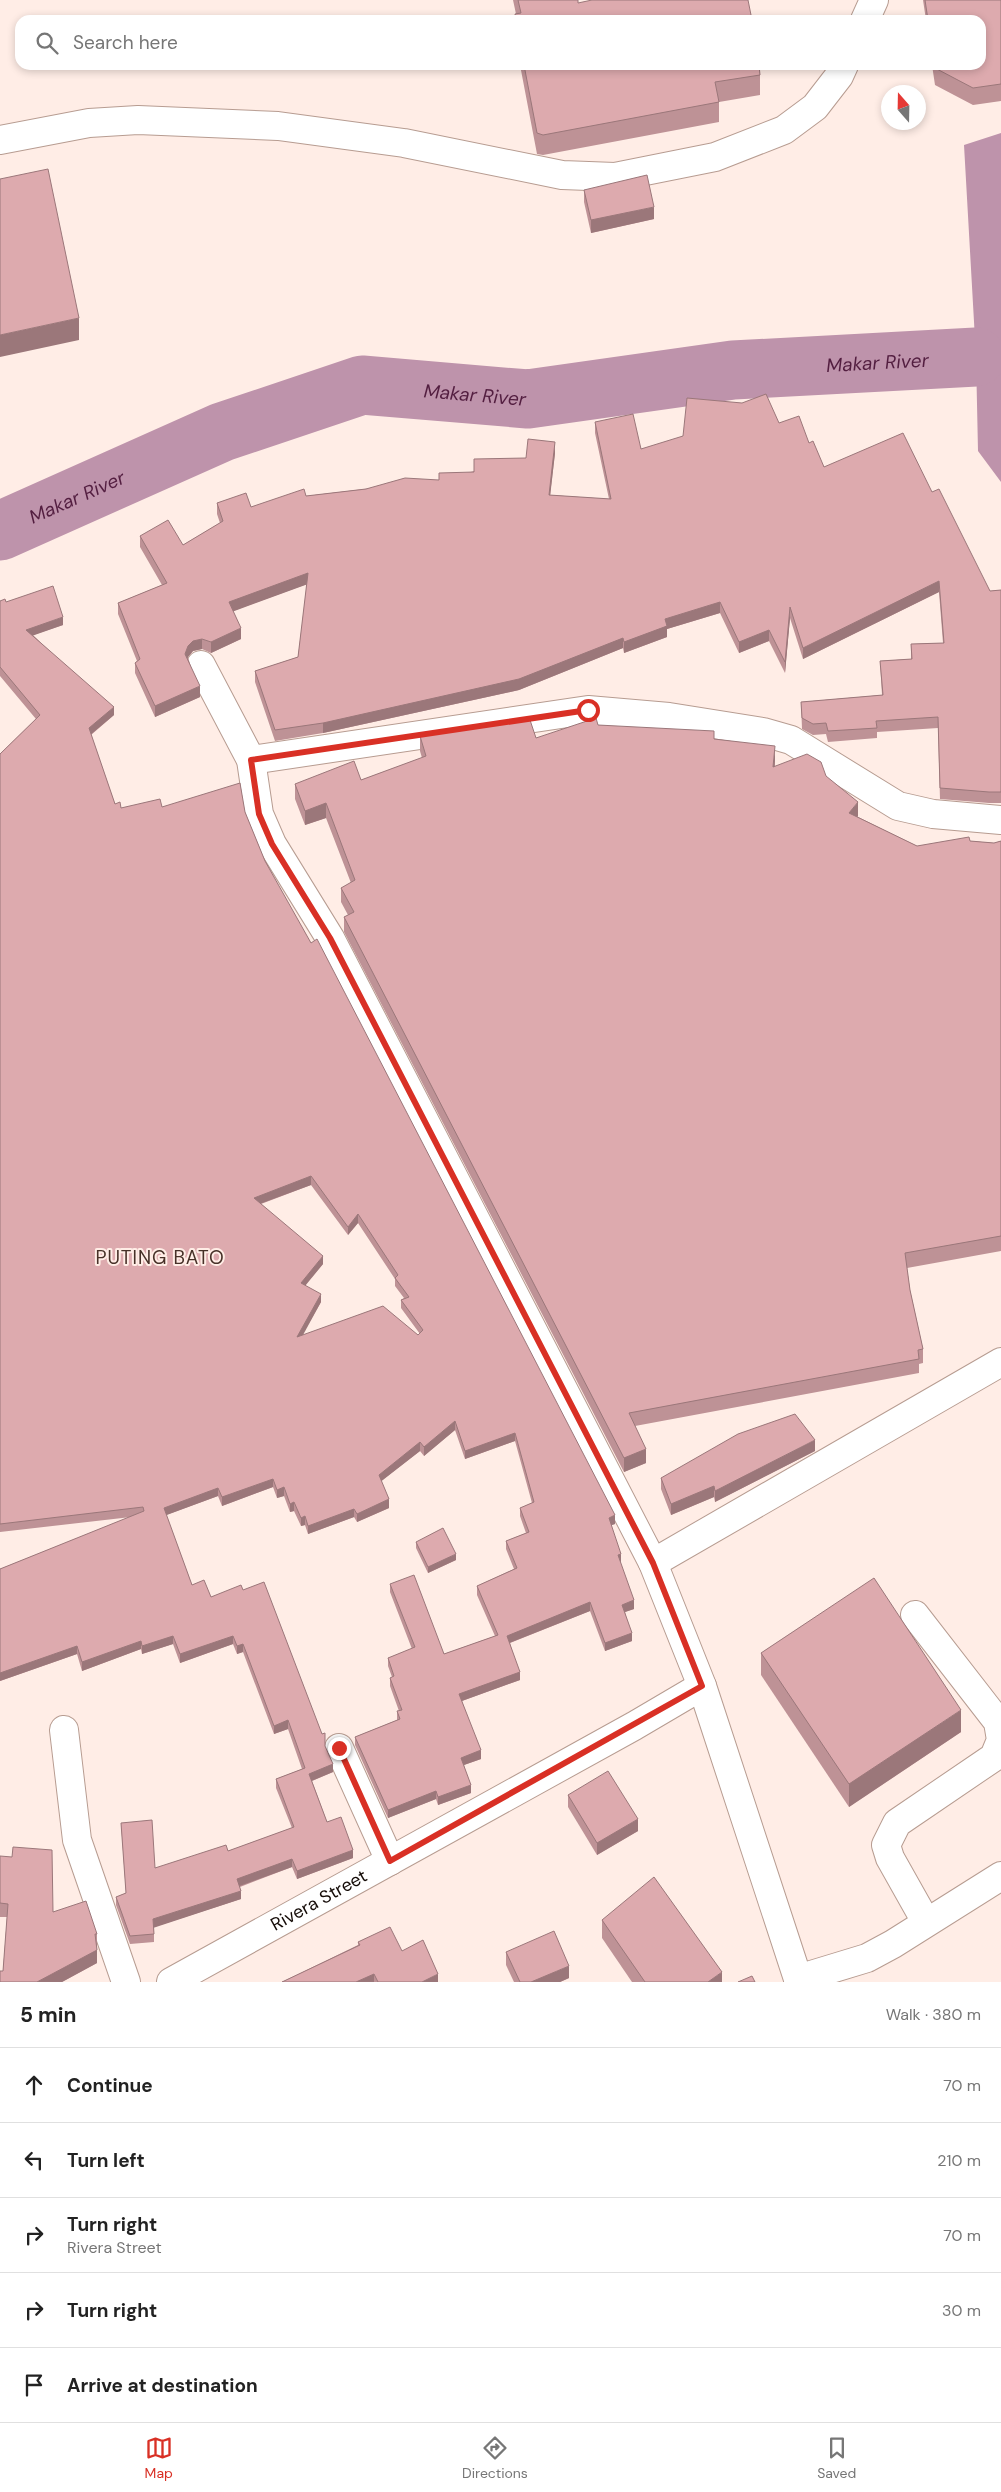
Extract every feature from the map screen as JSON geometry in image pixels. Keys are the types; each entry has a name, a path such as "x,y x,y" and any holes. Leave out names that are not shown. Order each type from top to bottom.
{"street":[{"path":"867,15 874,0"},
{"path":"0,140 89,123 138,120 278,126 404,143 562,175 614,176 715,157 784,130 815,107 842,70"},
{"path":"201,665 251,760 259,814 272,844 330,938 653,1563 702,1686 799,1980 867,1958 893,1944 1001,1876"},
{"path":"251,760 588,710 669,717 763,732 791,740 898,806 933,814 1001,820"},
{"path":"653,1563 1001,1362"},
{"path":"915,1615 998,1722 1001,1740 994,1757 897,1823 886,1845 890,1858 926,1922"},
{"name":"Rivera Street","path":"171,1982 702,1686"},
{"path":"64,1730 77,1840 126,1982"},
{"path":"339,1748 390,1861"}],"shaded area":[{"path":"1001,133 1001,482 978,451 976,357 964,145"}],"building":[{"path":"518,0 578,0 578,3 592,0 748,0 751,15 515,15 521,13"},
{"path":"925,0 1001,0 1001,84 973,88 939,70 986,70 986,15 927,15"},
{"path":"525,70 760,70 760,75 715,82 719,102 543,135 537,133"},
{"path":"48,169 79,318 0,335 0,179"},
{"path":"647,175 654,207 591,220 584,190"},
{"path":"766,394 779,423 799,416 809,443 813,441 824,467 903,433 932,492 939,489 990,591 1001,590 1001,792 940,788 938,717 876,721 877,728 828,731 826,723 813,724 802,718 801,702 883,695 880,661 912,659 911,644 944,643 939,581 803,648 790,607 785,662 769,630 739,642 720,602 665,619 667,626 624,642 623,638 519,679 323,723 275,730 255,671 298,657 308,573 229,602 241,628 211,642 202,639 193,641 188,646 185,654 200,686 155,706 135,663 140,659 118,603 167,583 140,536 168,520 183,545 223,521 217,503 246,493 251,507 304,489 306,496 366,489 405,478 439,480 439,473 474,472 474,459 526,458 528,439 555,442 549,495 611,499 595,422 633,414 641,449 683,436 687,398 742,403"},
{"path":"53,586 63,617 26,630 114,707 89,728 115,804 120,802 121,808 160,799 162,807 240,783 245,812 265,861 311,943 317,939 615,1515 609,1518 621,1554 618,1555 634,1600 622,1605 632,1633 605,1643 590,1602 507,1636 520,1672 459,1694 481,1750 461,1758 471,1785 438,1797 436,1791 388,1810 355,1737 400,1719 397,1711 402,1710 390,1678 394,1676 388,1658 415,1647 390,1584 414,1575 444,1654 498,1635 477,1586 517,1568 506,1541 529,1532 520,1508 534,1502 515,1433 465,1451 455,1421 424,1447 420,1442 379,1475 389,1499 357,1514 354,1509 308,1526 305,1516 301,1518 294,1502 290,1504 284,1487 277,1490 273,1479 222,1497 218,1488 164,1508 192,1585 204,1580 211,1597 241,1585 243,1590 264,1582 322,1734 325,1733 325,1746 333,1764 309,1774 327,1822 341,1817 353,1850 297,1871 292,1859 237,1879 241,1891 153,1919 154,1934 130,1936 116,1897 126,1893 121,1823 152,1820 155,1868 226,1845 228,1851 294,1827 276,1779 305,1768 288,1720 274,1726 243,1644 237,1646 233,1636 180,1654 173,1636 142,1646 141,1641 82,1662 77,1646 0,1673 0,1569 144,1511 143,1507 0,1524 0,754 40,715 0,667 0,601 5,599 6,602","holes":["311,1176 348,1227 358,1214 398,1275 395,1278 409,1297 401,1300 423,1330 418,1335 383,1306 297,1337 321,1294 301,1283 323,1256 254,1198"]},
{"path":"596,718 598,725 714,731 714,739 775,746 773,767 807,754 821,762 826,776 858,802 849,813 917,846 969,837 970,841 994,843 1001,841 1001,1236 905,1253 910,1290 923,1349 918,1350 919,1359 629,1413 646,1449 624,1458 344,917 354,912 341,888 355,880 326,803 305,811 295,784 354,761 361,780 426,756 420,736 530,720 536,738"},
{"path":"795,1414 815,1440 715,1491 714,1486 671,1504 661,1478 738,1434"},
{"path":"443,1528 456,1554 428,1567 416,1542"},
{"path":"874,1578 961,1710 849,1784 761,1653"},
{"path":"608,1771 638,1819 597,1843 568,1795"},
{"path":"13,1847 52,1850 53,1912 86,1901 97,1934 95,1934 97,1950 37,1982 0,1982 0,1971 3,1971 8,1904 0,1903 0,1856 12,1857"},
{"path":"654,1877 722,1972 708,1982 645,1982 602,1920"},
{"path":"390,1927 402,1951 423,1940 438,1974 422,1982 378,1982 374,1974 356,1982 282,1982 360,1945 358,1942"},
{"path":"554,1931 569,1966 531,1982 520,1982 506,1952"},
{"path":"752,1976 755,1982 738,1982"}],"waterway":[{"name":"Makar River","path":"0,531 222,432 362,385 528,399 733,370 976,357"}],"district":[{"name":"PUTING BATO","path":"160,1257"}],"route":[{"path":"339,1748 390,1861 634,1726 702,1686 653,1563 330,938 272,844 259,814 254,790 251,760 588,710"}]}
